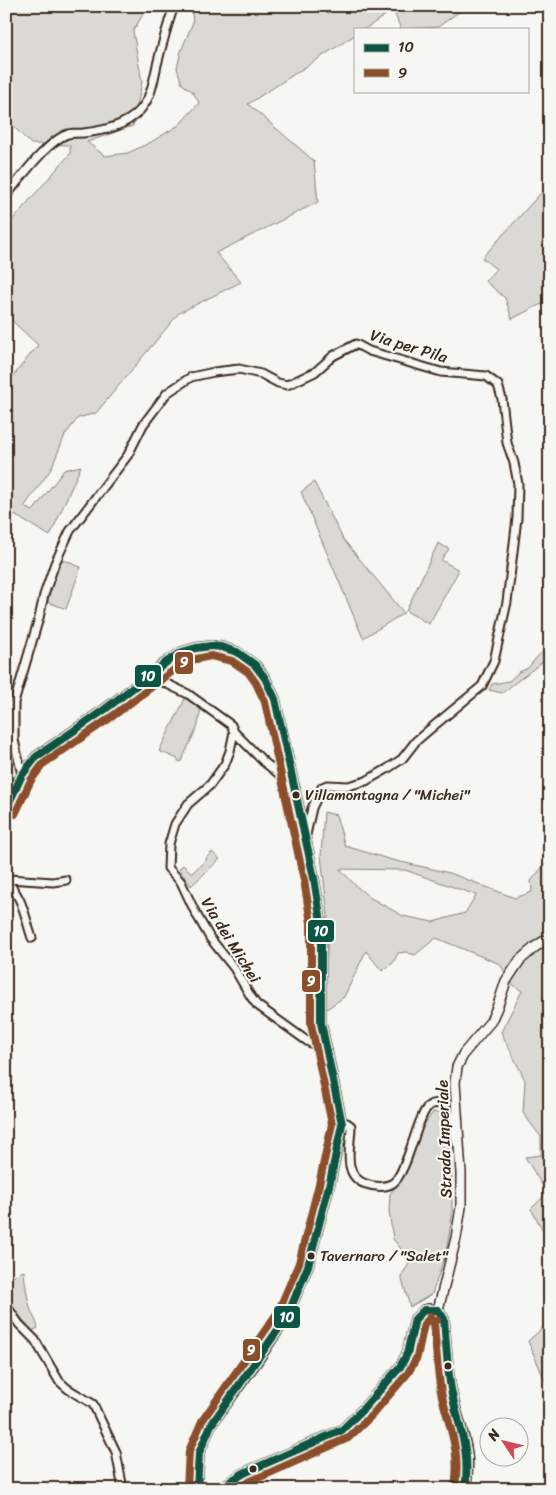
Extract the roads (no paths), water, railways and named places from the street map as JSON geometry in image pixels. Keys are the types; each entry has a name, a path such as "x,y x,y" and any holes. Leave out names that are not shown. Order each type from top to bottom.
{"street":[{"path":"6,196 25,172 57,140 68,134 103,130 122,124 144,106 150,93 174,6"},
{"name":"Via per Pila","path":"22,774 14,740 14,703 44,595 55,563 70,531 128,455 143,425 167,393 191,377 239,369 261,374 287,386 315,372 333,356 356,344 369,350 441,372 486,376 498,385 502,398 507,443 514,463 518,484 517,518 507,602 494,661 482,686 416,741 402,759 366,781 348,786 327,785 322,787 312,808 306,836"},
{"path":"6,810 22,774 36,756 104,710 182,652 211,646 237,652 255,665 265,678 275,699 306,836 321,922 321,1022 342,1124 330,1182 308,1266 287,1317 211,1425 199,1454 197,1489"},
{"path":"168,661 162,679 163,682 188,694 231,725 234,732 264,762 295,787"},
{"name":"Via dei Michei","path":"234,732 230,751 224,764 210,785 188,804 175,824 169,844 168,868 181,882 210,938 234,968 257,1004 307,1042 327,1051"},
{"path":"6,880 53,882 66,880"},
{"path":"6,880 21,900 32,938"},
{"name":"Strada Imperiale","path":"438,1310 456,1238 461,1207 460,1152 455,1083 457,1067 464,1053 491,1021 506,981 520,960 550,937"},
{"path":"342,1124 347,1123 352,1126 348,1157 352,1174 364,1184 380,1187 393,1182 403,1168 414,1134 425,1110 432,1104 440,1103 450,1114 460,1152"},
{"path":"6,1306 19,1324 35,1340 59,1381 68,1389 93,1404 116,1452 123,1489"},
{"path":"224,1489 228,1483 244,1473 342,1430 400,1367 407,1354 415,1319 424,1310 429,1309 438,1310 444,1319 452,1390 464,1431 468,1457 466,1489"}],"place":[{"name":"Villamontagna / \"Michei\"","path":"296,795"},
{"name":"Tavernaro / \"Salet\"","path":"311,1256"}]}
